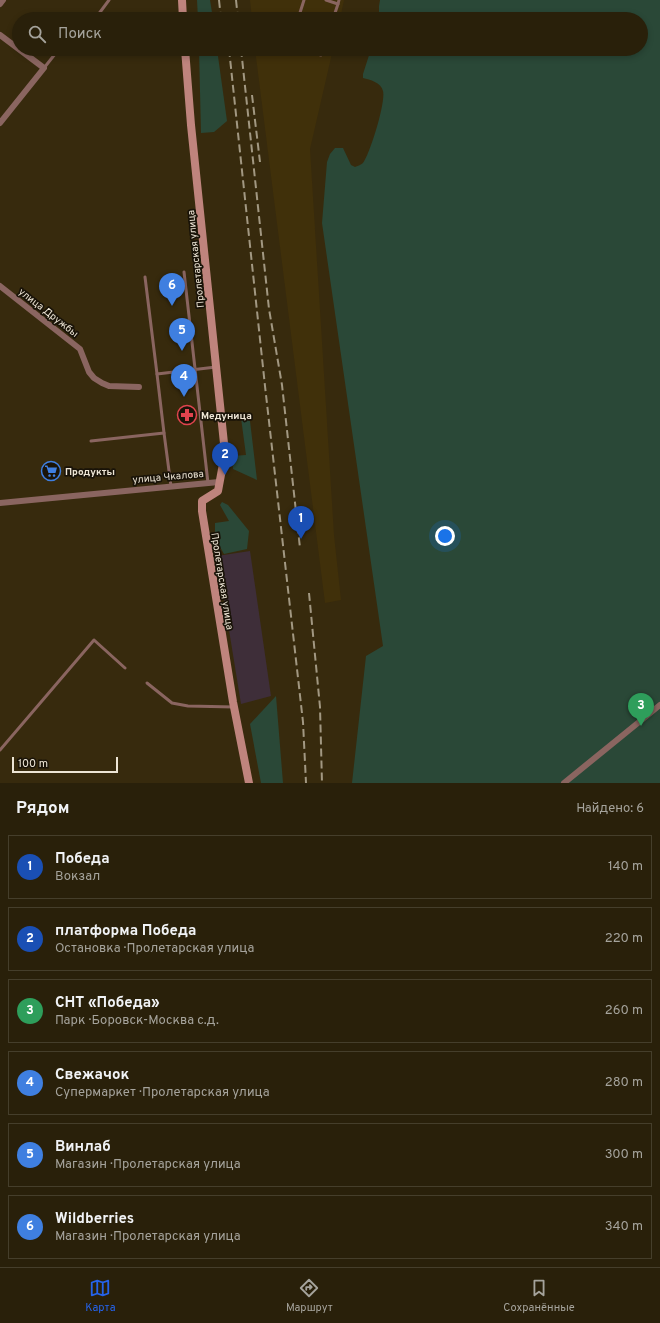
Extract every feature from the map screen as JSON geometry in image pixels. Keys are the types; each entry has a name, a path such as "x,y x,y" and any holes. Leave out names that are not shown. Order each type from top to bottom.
{"main road":[{"path":"182,0 183,12"},
{"name":"Пролетарская улица","path":"186,56 191,125 225,453 218,491 202,501 202,511 234,707"},
{"path":"234,707 248,783"}],"street":[{"path":"0,4 3,0"},
{"path":"0,35 12,44"},
{"path":"0,123 44,68 28,56"},
{"name":"улица Дружбы","path":"0,286 80,349 89,372 94,378 109,386 139,387"},
{"name":"улица Чкалова","path":"0,503 219,482"},
{"path":"564,783 660,705"}],"lane":[{"path":"100,12 109,0"},
{"path":"300,12 304,0"},
{"path":"326,0 339,2 335,12"},
{"path":"44,68 53,56"},
{"path":"184,272 208,483"},
{"path":"145,277 171,486"},
{"path":"157,374 216,367"},
{"path":"91,441 164,433"},
{"path":"0,750 94,640 126,668"},
{"path":"147,683 172,703 188,706 234,707"}],"shaded area":[{"path":"250,0 344,0 341,12 251,12"},
{"path":"256,56 331,56 310,149 334,535 341,600 325,603"},
{"path":"250,551 271,696 241,704 217,556"}],"green space":[{"path":"197,0 210,0 212,12 198,12"},
{"path":"380,0 660,0 660,783 352,783 366,656 383,646 322,223 327,162 330,154 335,148 343,148 351,165 355,167 363,163 370,150 377,128 382,106 383,91 378,83 363,78 369,56 648,56 648,12 379,12"},
{"path":"199,56 218,56 227,121 214,132 201,133"},
{"path":"241,418 250,421 257,480 233,469 232,456 246,455"},
{"path":"222,502 228,505 249,531 247,549 224,554 215,538 215,523 229,521 220,505"},
{"path":"276,696 283,783 261,783 250,724"}],"railway":[{"path":"219,0 220,12"},
{"path":"236,0 237,12"},
{"path":"230,56 303,722 306,783"},
{"path":"242,56 269,309 282,385 300,548"},
{"path":"252,95 260,162"},
{"path":"309,593 320,707 322,783"}],"place":[{"name":"Wildberries","path":"172,306"},
{"name":"Винлаб","path":"182,351"},
{"name":"Свежачок","path":"184,397"},
{"name":"Медуница","path":"187,415"},
{"name":"Продукты","path":"51,471"},
{"name":"платформа Победа","path":"225,475"},
{"name":"Победа","path":"301,539"},
{"name":"СНТ «Победа»","path":"641,726"}]}
